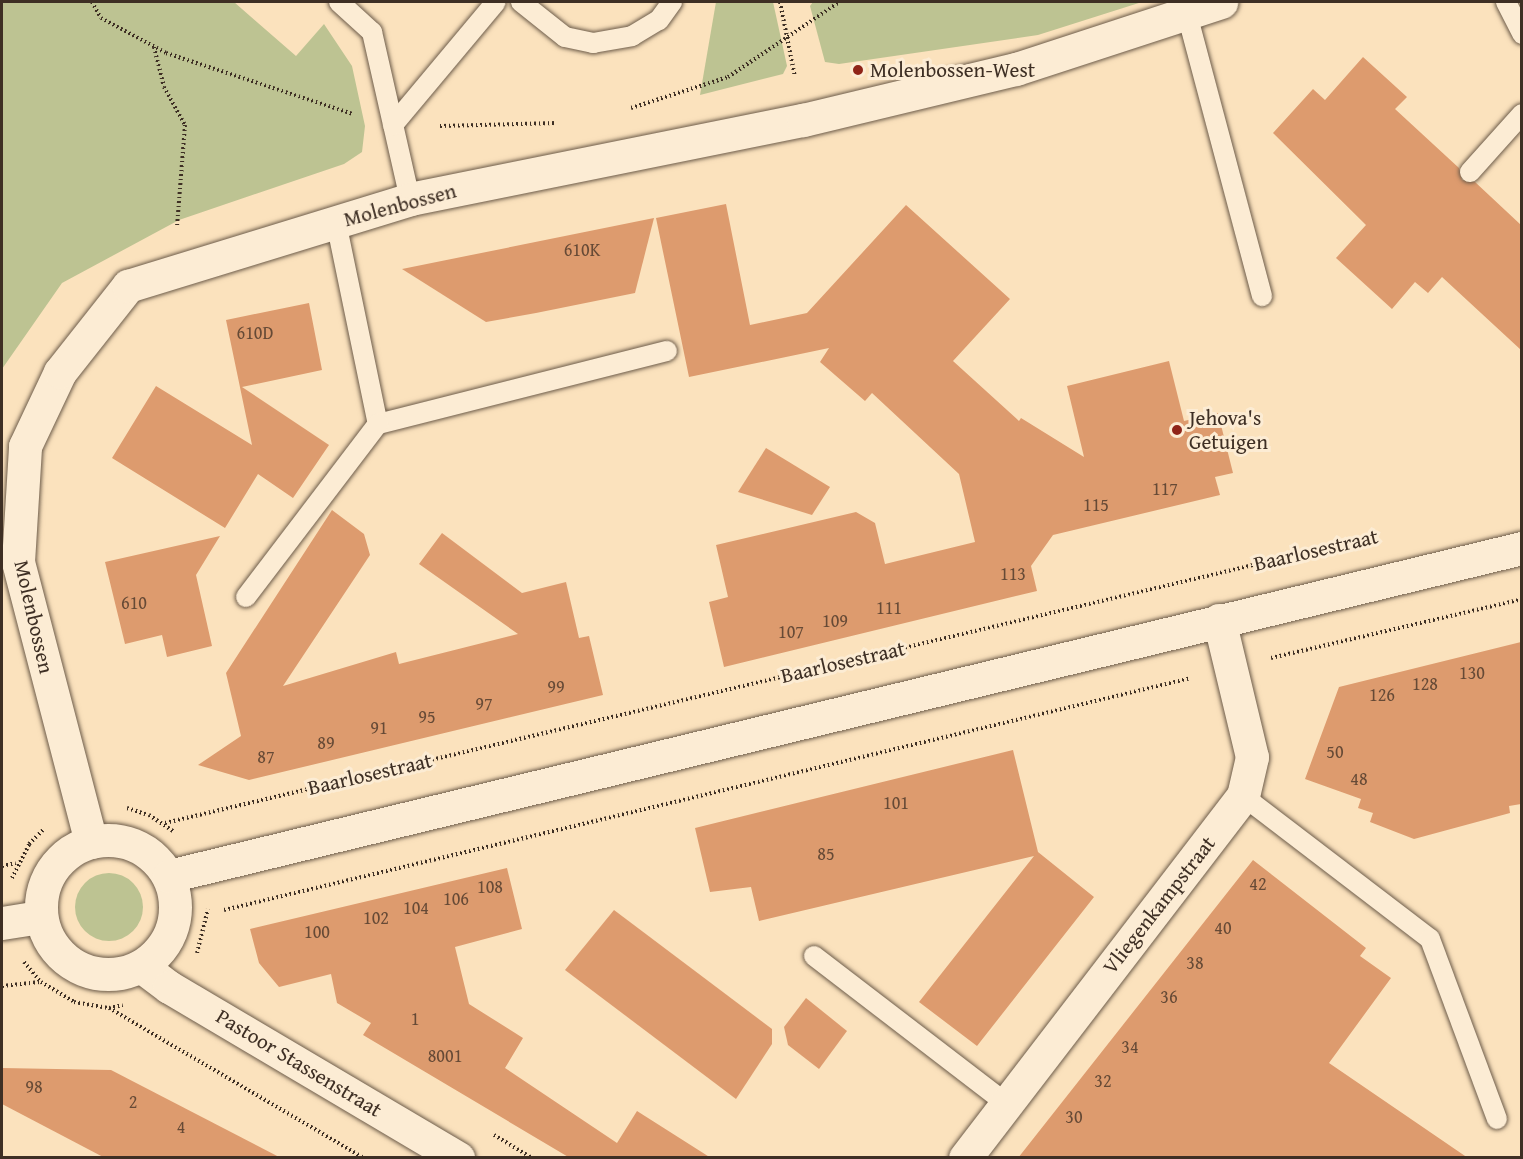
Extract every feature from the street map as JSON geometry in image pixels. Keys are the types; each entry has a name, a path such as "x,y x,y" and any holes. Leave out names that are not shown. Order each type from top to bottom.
{"street":[{"name":"Molenbossen","path":"91,842 18,562 25,446 60,372 128,286 410,199 802,120 1016,69 1221,2"},
{"path":"185,871 175,902 172,928 155,956 141,966 120,974 78,968 48,938 41,917 48,875 74,848 91,842 134,844 185,871 1521,548"},
{"name":"Vliegenkampstraat","path":"965,1158 1243,796 1252,758 1220,620"},
{"path":"5,922 41,917"},
{"name":"Pastoor Stassenstraat","path":"141,966 169,987 458,1158"}],"lane":[{"path":"339,2 372,32 410,199"},
{"path":"393,125 496,2"},
{"path":"521,2 565,37 593,43 632,36 659,20 672,2"},
{"path":"1506,2 1521,34"},
{"path":"1187,14 1262,296"},
{"path":"1470,172 1521,114"},
{"path":"336,222 378,424"},
{"path":"246,597 378,424 667,351"},
{"path":"1243,796 1430,939 1497,1119"},
{"path":"814,956 1006,1104"}],"path":[{"path":"780,2 802,120"},
{"path":"154,47 164,87 184,125 176,272"},
{"name":"Baarlosestraat","path":"165,823 1358,540"},
{"path":"208,913 1521,599"},
{"path":"128,808 165,823 187,844 185,871 208,913 196,956 169,987 140,1002 109,1008 74,1002 40,982 17,951 5,922 8,892 17,863 44,829 82,810 128,808"},
{"path":"2,866 17,863"},
{"path":"2,986 40,982"},
{"path":"109,1008 364,1158"}],"green space":[{"path":"2,2 234,2 296,56 324,24 352,66 365,126 362,152 344,164 179,220 62,283 2,369"},
{"path":"716,2 773,2 787,66 783,74 700,95"},
{"path":"813,2 1142,2 1038,35 839,64 825,62 810,6"},
{"path":"102,873 116,873 128,878 138,888 143,907 138,926 128,936 116,941 102,941 90,936 80,926 75,914 75,900 80,888 90,878"}],"building":[{"path":"1363,57 1407,97 1395,109 1459,168 1462,180 1475,182 1521,225 1521,350 1442,277 1428,293 1415,282 1392,309 1336,258 1366,225 1273,133 1313,89 1325,100"},
{"path":"726,204 750,325 807,313 906,205 1010,299 953,361 1019,421 1021,418 1084,457 1067,386 1169,361 1184,421 1218,413 1233,473 1215,477 1220,495 1053,535 1031,566 1037,591 724,667 709,602 728,597 716,545 856,512 875,523 885,564 975,542 959,474 872,393 865,401 820,362 829,348 689,377 656,218"},
{"path":"654,218 635,293 486,322 402,269"},
{"path":"309,303 322,370 242,387 329,445 293,498 258,474 225,528 112,458 156,386 252,445 226,320"},
{"path":"766,448 830,487 812,515 738,492"},
{"path":"332,510 364,534 370,555 283,686 396,652 399,664 518,634 419,564 442,533 522,593 566,582 579,638 589,636 603,695 249,780 198,765 241,736 226,673"},
{"path":"220,536 196,575 212,646 167,657 162,635 125,644 105,562"},
{"path":"1521,642 1521,804 1509,806 1510,813 1414,839 1370,822 1373,813 1358,808 1361,799 1305,779 1339,687"},
{"path":"1013,750 1038,852 1094,897 977,1046 919,1002 1034,856 759,921 751,887 710,892 695,828"},
{"path":"1253,860 1366,948 1360,956 1391,978 1329,1063 1468,1158 1018,1158"},
{"path":"507,868 522,929 455,947 469,1004 523,1038 505,1068 617,1143 637,1111 711,1158 570,1158 363,1035 371,1023 337,1003 331,974 279,987 259,963 250,929"},
{"path":"614,910 772,1029 772,1044 736,1099 565,970"},
{"path":"806,998 847,1031 819,1069 788,1045 784,1027"},
{"path":"2,1068 111,1070 281,1158 105,1158 2,1104"}],"place":[{"name":"Molenbossen-West","path":"858,70"},
{"name":"Jehova's Getuigen","path":"1177,430"}]}
